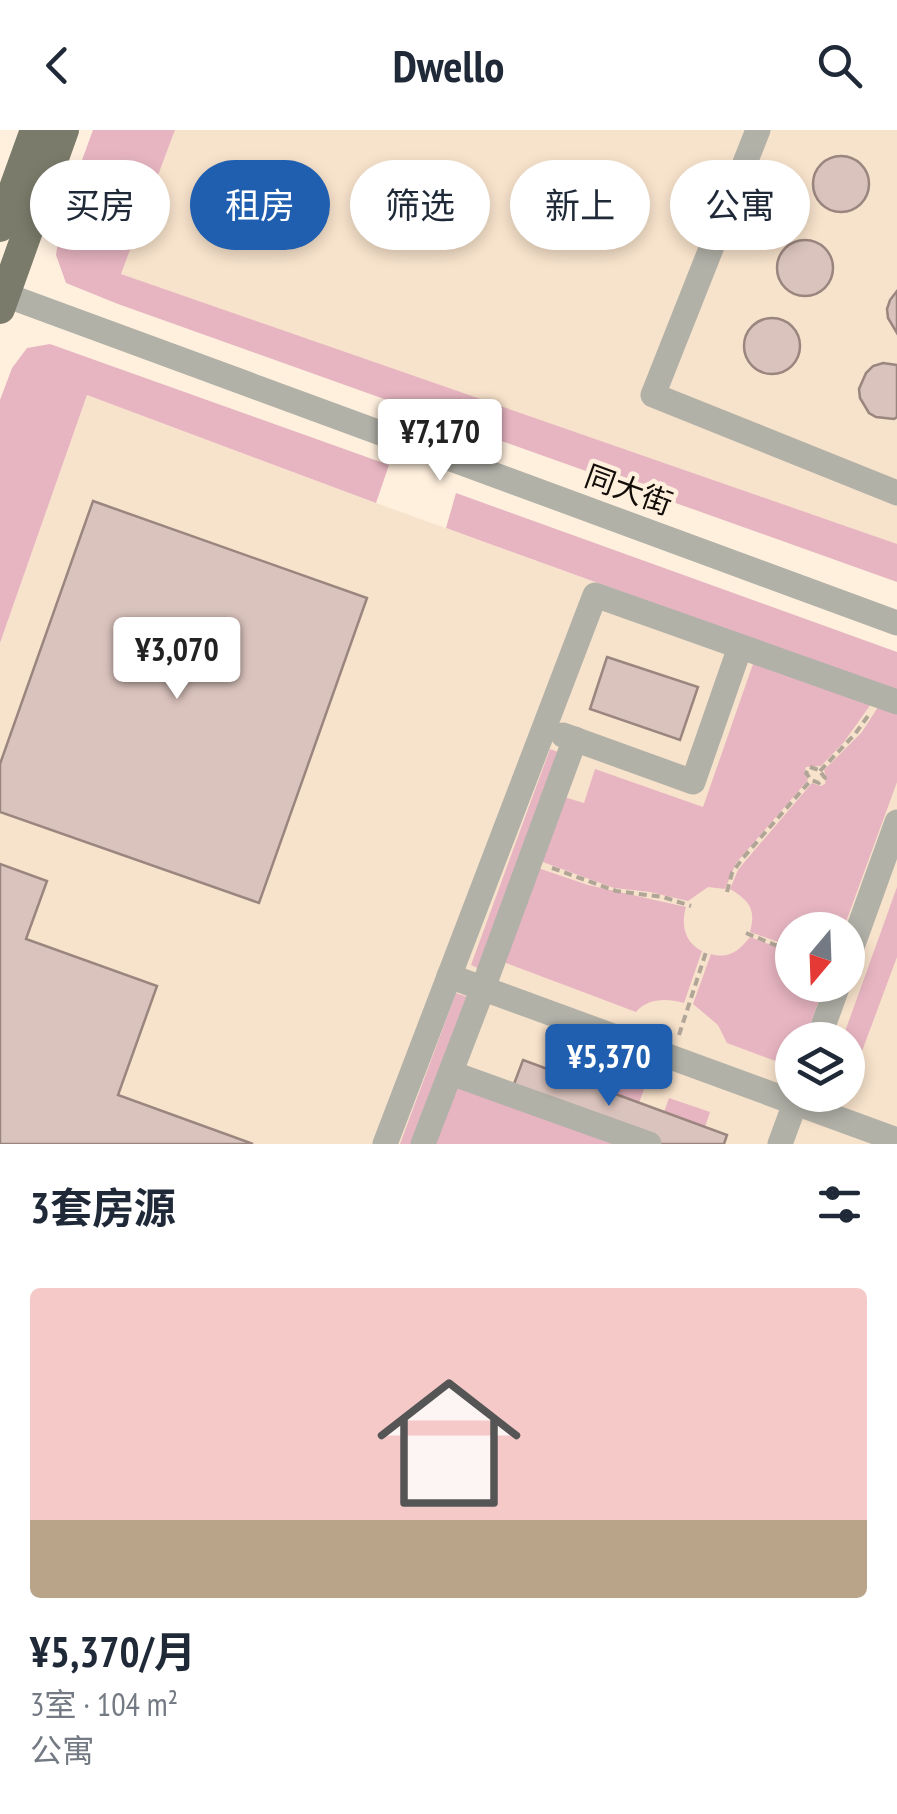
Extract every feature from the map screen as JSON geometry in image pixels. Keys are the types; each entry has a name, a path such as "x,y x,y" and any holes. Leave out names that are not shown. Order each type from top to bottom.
{"main road":[{"path":"0,227 35,130"},
{"path":"2,298 64,130"}],"street":[{"path":"758,130 653,395 897,493"},
{"name":"同大街","path":"2,298 897,621"},
{"path":"385,1144 594,595 889,700"},
{"path":"544,728 693,782 740,647"},
{"path":"423,1144 575,740"},
{"path":"865,912 897,822"},
{"path":"449,976 775,1092"},
{"path":"451,1073 640,1142"},
{"path":"780,1144 792,1112"},
{"path":"829,1112 897,1140"}],"path":[{"path":"820,771 889,700"},
{"path":"815,768 820,771 825,778 819,784 806,774 815,768"},
{"path":"727,892 732,874 742,860 810,780"},
{"path":"530,860 616,891 664,897 691,906"},
{"path":"746,933 775,945"},
{"path":"672,1057 707,950"}],"shaded area":[{"path":"93,130 175,130 164,160 82,160"},
{"path":"175,130 897,130 897,552 121,274 130,250 170,250 170,160 164,160"},
{"path":"57,250 130,250 121,274 897,544 897,582 118,304 66,283"},
{"path":"50,344 389,465 376,503 87,395 0,643 0,400 12,368 27,348"},
{"path":"87,395 897,691 897,1144 0,1144 0,643"},
{"path":"456,493 897,652 897,691 446,528"},
{"path":"753,664 871,704 821,766 806,767 808,780 736,863 725,889 708,887 688,901 614,888 540,861 564,797 584,803 595,769 703,807"},
{"path":"878,707 897,713 897,782 850,912 775,912 775,941 750,932 750,906 730,889 738,870 812,783 825,784 824,770 862,732"},
{"path":"550,749 561,753 482,970 471,965"},
{"path":"538,868 588,885 686,907 685,932 702,951 684,1003 658,1000 636,1012 506,963 504,958"},
{"path":"897,887 897,957 865,1043 865,1022 848,1022 856,1002 865,1002 865,976"},
{"path":"750,937 775,946 775,1002 818,1002 811,1022 775,1022 775,1061 727,1043 718,1025 693,1004 711,954 733,953"},
{"path":"456,993 470,998 416,1144 400,1144"},
{"path":"599,1072 644,1089 639,1103 593,1086"},
{"path":"454,1078 626,1144 430,1144"},
{"path":"669,1098 710,1112 705,1127 664,1112"}],"building":[{"path":"841,156 861,164 869,184 861,204 841,212 821,204 813,184 821,164"},
{"path":"810,241 825,248 831,257 831,279 816,294 794,294 779,279 777,268 784,250 810,250"},
{"path":"897,291 897,333 887,309"},
{"path":"772,318 792,326 800,346 792,366 772,374 752,366 744,346 752,326"},
{"path":"883,363 897,365 894,419 869,413 860,398 859,389 866,373"},
{"path":"93,501 367,598 259,903 0,812 0,764"},
{"path":"607,657 698,687 680,740 590,709"},
{"path":"0,864 47,881 26,939 157,986 118,1095 253,1144 0,1144"},
{"path":"523,1060 727,1135 724,1144 652,1144 511,1092"}]}
